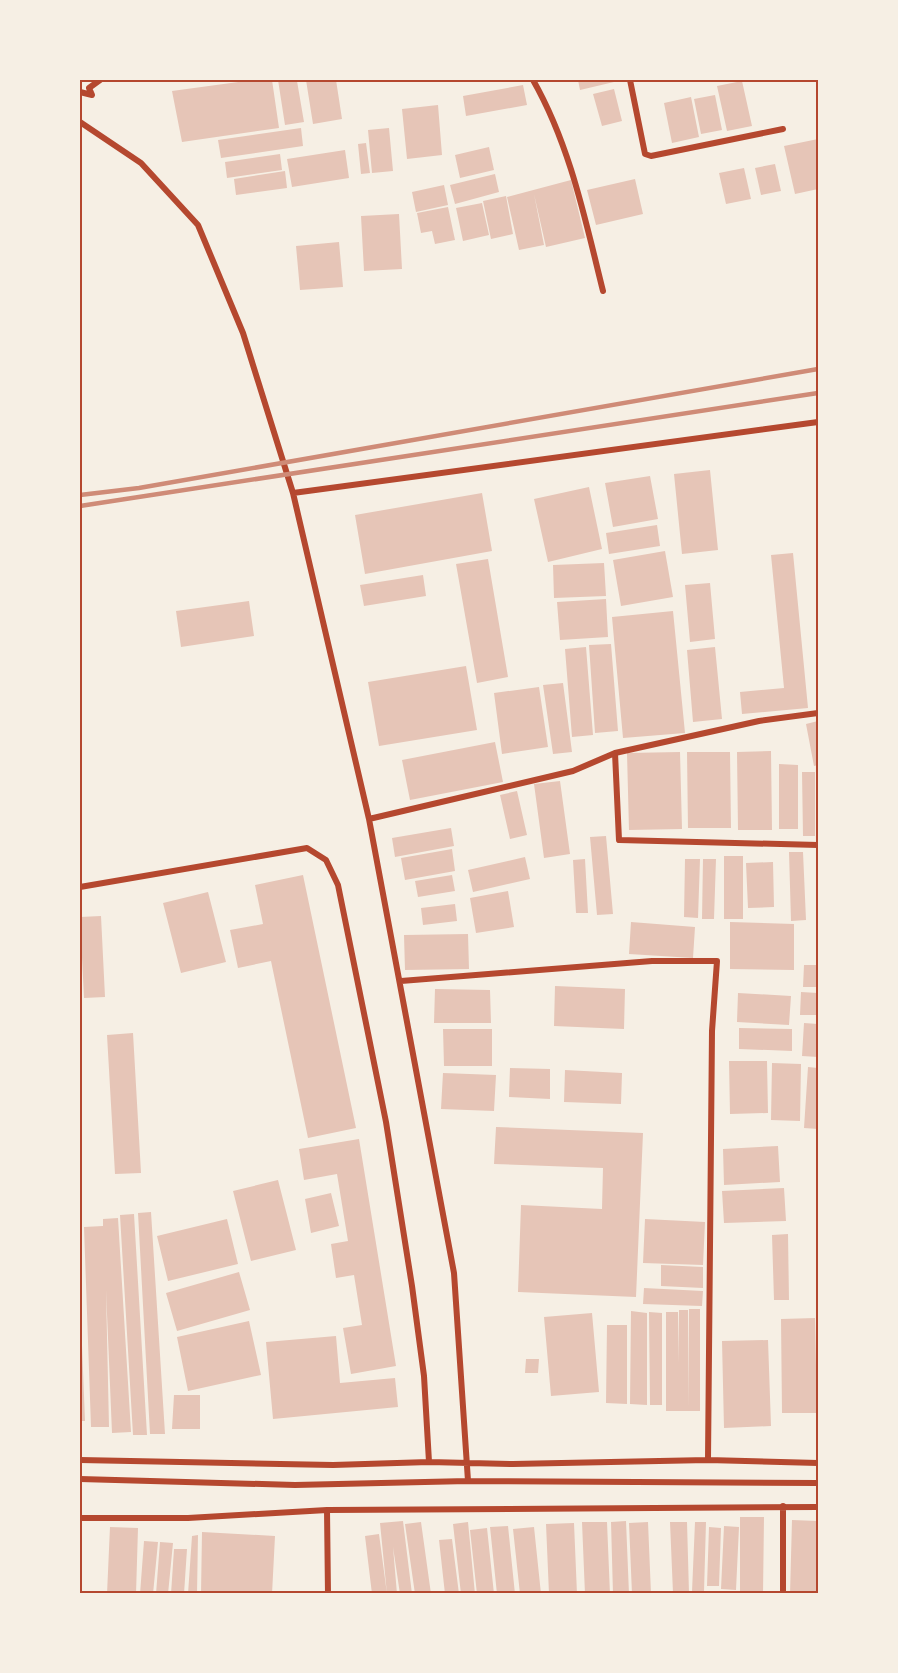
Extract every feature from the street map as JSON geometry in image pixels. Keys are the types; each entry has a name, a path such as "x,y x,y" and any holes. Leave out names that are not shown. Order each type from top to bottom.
{"street":[{"path":"80,92 92,95 88,80"},
{"path":"89,87 100,80"},
{"path":"533,80 549,107 572,171 603,291"},
{"path":"630,80 645,154 651,156 783,129"},
{"path":"80,122 141,163 198,225 243,333 293,493 369,819 454,1273 468,1480"},
{"path":"293,493 819,422"},
{"path":"369,819 573,771 615,753 759,721 819,713"},
{"path":"615,753 619,840 819,845"},
{"path":"80,887 307,848 326,860 338,885 386,1122 422,1364 429,1462"},
{"path":"401,981 652,961 717,961 712,1031 708,1460"},
{"path":"80,1460 333,1465 708,1460 819,1463"},
{"path":"80,1479 295,1485 468,1480 819,1483"},
{"path":"783,1506 783,1593"},
{"path":"80,1518 188,1518 327,1510 819,1507"},
{"path":"327,1510 328,1593"}],"building":[{"path":"253,80 272,80 279,128 182,142 172,91"},
{"path":"278,80 297,81 304,122 285,125"},
{"path":"306,80 336,80 342,119 313,124"},
{"path":"578,80 614,80 614,82 580,90"},
{"path":"742,81 752,126 727,131 717,86"},
{"path":"523,85 527,105 466,116 463,96"},
{"path":"614,89 622,121 602,126 593,94"},
{"path":"715,95 722,130 701,134 694,99"},
{"path":"691,97 699,137 672,143 664,103"},
{"path":"438,105 442,155 407,159 402,109"},
{"path":"301,128 303,146 221,158 218,140"},
{"path":"389,128 393,171 372,173 368,130"},
{"path":"818,139 818,189 795,194 784,146"},
{"path":"366,143 370,173 361,174 358,144"},
{"path":"489,147 494,170 460,178 455,155"},
{"path":"345,150 349,178 292,187 287,159"},
{"path":"280,154 282,170 227,178 225,162"},
{"path":"775,164 781,191 761,195 755,168"},
{"path":"744,168 751,199 726,204 719,173"},
{"path":"285,171 287,188 236,195 234,179"},
{"path":"495,174 499,192 455,204 450,185"},
{"path":"635,179 643,214 596,225 587,190"},
{"path":"571,180 585,238 546,247 534,194 544,245 519,250 507,197"},
{"path":"444,185 448,205 416,212 412,192"},
{"path":"506,196 513,234 491,239 483,201"},
{"path":"482,203 489,235 463,241 456,208"},
{"path":"448,207 455,240 435,244 432,231 421,233 417,213"},
{"path":"399,214 402,269 364,271 361,216"},
{"path":"339,242 343,287 300,290 296,246"},
{"path":"710,470 718,550 682,554 674,474"},
{"path":"650,476 658,519 613,527 605,483"},
{"path":"589,487 602,549 548,562 534,499"},
{"path":"482,493 492,551 365,574 355,515"},
{"path":"657,525 660,546 609,554 606,533"},
{"path":"665,551 673,597 621,606 613,560"},
{"path":"793,553 808,708 742,714 740,692 784,688 771,555"},
{"path":"488,559 508,677 477,683 456,564"},
{"path":"604,563 606,596 554,598 553,565"},
{"path":"423,575 426,596 364,606 360,585"},
{"path":"710,583 715,639 690,642 685,585"},
{"path":"606,599 608,637 560,640 557,602"},
{"path":"249,601 254,636 181,647 176,611"},
{"path":"673,611 685,733 623,738 612,617"},
{"path":"611,644 618,731 595,733 589,645"},
{"path":"586,647 593,735 572,737 565,649"},
{"path":"715,647 722,719 693,722 687,650"},
{"path":"466,666 477,730 379,746 368,682"},
{"path":"563,683 572,752 553,754 543,685"},
{"path":"539,687 548,747 502,754 494,693"},
{"path":"818,721 818,765 814,766 806,724"},
{"path":"495,742 503,782 410,800 402,760"},
{"path":"771,751 772,830 738,830 737,752"},
{"path":"680,752 682,829 629,830 627,753"},
{"path":"687,752 730,752 731,828 688,828"},
{"path":"779,764 798,765 798,829 779,829"},
{"path":"802,772 815,772 815,836 803,836"},
{"path":"560,781 570,854 544,858 534,784"},
{"path":"517,791 527,835 510,839 500,795"},
{"path":"451,828 454,846 395,857 392,838"},
{"path":"606,836 613,914 597,915 590,837"},
{"path":"452,849 455,871 405,880 401,858"},
{"path":"789,852 803,852 806,920 791,921"},
{"path":"724,856 743,856 743,919 724,919"},
{"path":"525,857 530,879 473,892 468,870"},
{"path":"585,859 588,913 576,913 573,860"},
{"path":"685,859 700,859 698,918 684,917"},
{"path":"703,859 716,859 714,919 702,919"},
{"path":"773,862 774,907 748,908 746,863"},
{"path":"303,875 356,1128 308,1138 271,961 238,968 230,930 263,924 255,885"},
{"path":"452,875 455,891 418,897 415,881"},
{"path":"508,891 514,927 476,933 470,898"},
{"path":"208,892 226,962 181,973 163,903"},
{"path":"455,904 457,921 423,925 421,908"},
{"path":"101,916 105,997 84,998 80,917"},
{"path":"631,922 695,927 693,958 629,954"},
{"path":"730,922 794,924 794,970 730,969"},
{"path":"468,934 469,969 405,970 404,935"},
{"path":"804,965 818,965 818,987 803,987"},
{"path":"555,986 625,989 624,1029 554,1026"},
{"path":"435,989 490,990 491,1023 434,1023"},
{"path":"801,992 818,993 818,1015 800,1015"},
{"path":"738,993 791,996 789,1025 737,1022"},
{"path":"804,1023 818,1024 818,1057 802,1056"},
{"path":"739,1028 792,1029 792,1051 739,1049"},
{"path":"443,1029 492,1029 492,1066 444,1066"},
{"path":"133,1033 141,1173 115,1174 107,1035"},
{"path":"729,1061 767,1061 768,1113 730,1114"},
{"path":"772,1063 801,1064 800,1121 771,1120"},
{"path":"808,1067 818,1068 818,1129 804,1128"},
{"path":"510,1068 550,1069 550,1099 509,1097"},
{"path":"565,1070 622,1073 621,1104 564,1102"},
{"path":"443,1073 496,1075 494,1111 441,1109"},
{"path":"496,1127 643,1133 636,1297 518,1292 521,1205 602,1209 603,1168 494,1164"},
{"path":"359,1139 396,1366 351,1374 343,1328 362,1325 354,1275 336,1278 331,1244 348,1241 337,1174 304,1180 299,1149"},
{"path":"778,1146 780,1182 724,1185 723,1149"},
{"path":"278,1180 296,1250 251,1261 233,1191"},
{"path":"784,1188 786,1221 724,1223 722,1191"},
{"path":"331,1193 339,1226 311,1233 305,1199"},
{"path":"151,1212 165,1434 150,1434 138,1213"},
{"path":"134,1214 147,1435 133,1435 120,1215"},
{"path":"118,1218 131,1432 112,1433 106,1290 109,1427 91,1427 84,1227 103,1226 103,1219"},
{"path":"227,1219 238,1264 168,1281 157,1236"},
{"path":"645,1219 705,1222 703,1265 643,1263"},
{"path":"788,1234 789,1300 774,1300 772,1235"},
{"path":"661,1265 703,1267 703,1288 661,1286"},
{"path":"239,1272 250,1310 177,1331 166,1293"},
{"path":"644,1288 703,1291 702,1306 643,1304"},
{"path":"689,1309 700,1309 700,1411 666,1411 666,1312 678,1312 679,1363 679,1310 688,1310 689,1408"},
{"path":"631,1311 647,1313 647,1405 630,1404"},
{"path":"649,1312 662,1313 662,1405 650,1405"},
{"path":"592,1313 599,1392 551,1396 544,1317"},
{"path":"815,1318 817,1413 782,1413 781,1319"},
{"path":"81,1320 85,1421 80,1421"},
{"path":"249,1321 261,1375 188,1391 177,1337"},
{"path":"607,1325 627,1325 627,1404 606,1403"},
{"path":"336,1336 340,1383 395,1378 398,1407 273,1419 266,1342"},
{"path":"768,1340 771,1426 724,1428 722,1341"},
{"path":"526,1359 539,1359 538,1373 525,1373"},
{"path":"174,1395 200,1395 200,1429 172,1429"},
{"path":"740,1517 764,1517 763,1594 740,1594"},
{"path":"792,1520 818,1521 818,1594 790,1594"},
{"path":"403,1521 412,1594 400,1594 393,1547 397,1594 387,1594 380,1523"},
{"path":"626,1521 629,1594 613,1594 611,1522"},
{"path":"421,1522 431,1594 415,1594 405,1524"},
{"path":"468,1522 475,1594 461,1594 453,1524"},
{"path":"582,1522 607,1522 610,1594 585,1594"},
{"path":"648,1522 651,1594 632,1594 629,1523"},
{"path":"670,1522 687,1522 689,1593 673,1593"},
{"path":"695,1522 706,1522 704,1592 692,1592"},
{"path":"574,1523 577,1594 549,1594 546,1524"},
{"path":"508,1526 515,1594 497,1594 490,1527"},
{"path":"724,1526 739,1527 736,1590 721,1589"},
{"path":"110,1527 138,1528 136,1594 107,1594"},
{"path":"534,1527 541,1594 520,1594 513,1529"},
{"path":"709,1527 721,1528 719,1586 707,1586"},
{"path":"487,1528 494,1594 477,1594 470,1530"},
{"path":"202,1532 275,1536 272,1594 201,1594"},
{"path":"379,1534 387,1594 372,1594 365,1536"},
{"path":"198,1535 197,1594 188,1594 192,1536"},
{"path":"452,1539 459,1594 445,1594 439,1540"},
{"path":"144,1541 158,1542 153,1594 140,1594"},
{"path":"160,1542 173,1543 168,1594 156,1594"},
{"path":"174,1549 187,1549 184,1594 171,1594"}],"railway":[{"path":"80,495 139,488 818,369"},
{"path":"80,506 818,393"}]}
